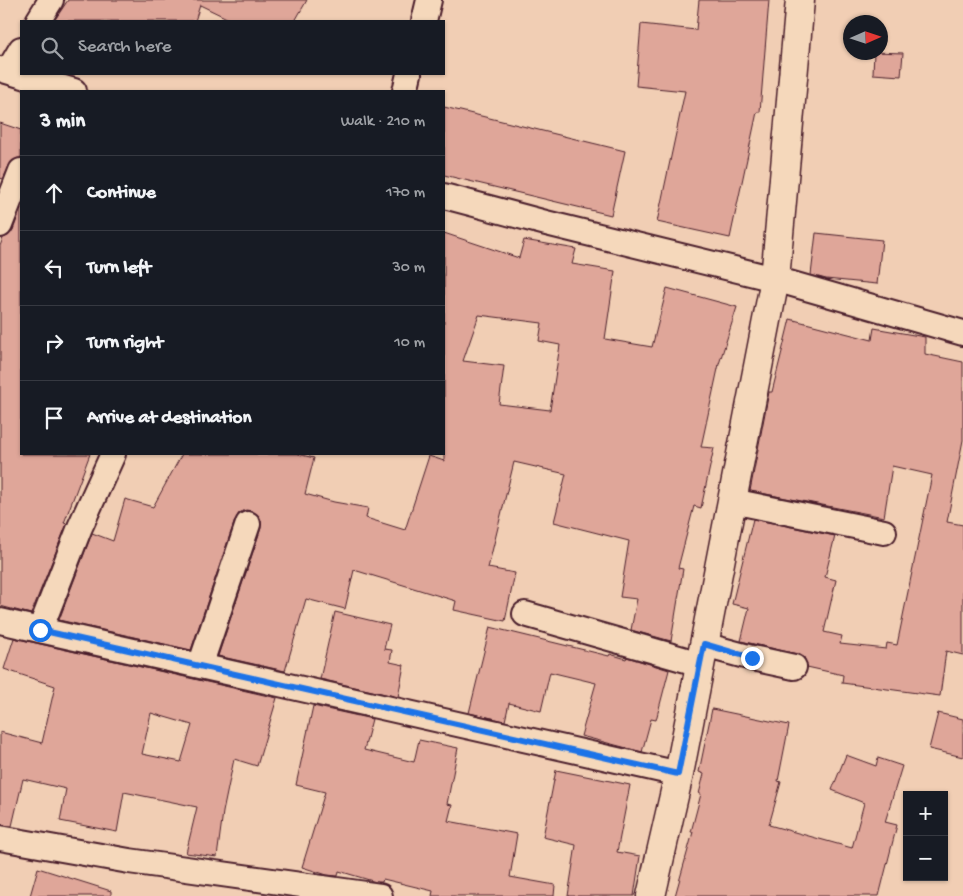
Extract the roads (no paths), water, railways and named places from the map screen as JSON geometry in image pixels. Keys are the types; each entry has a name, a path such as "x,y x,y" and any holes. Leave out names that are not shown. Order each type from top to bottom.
{"street":[{"path":"39,20 51,0"},
{"path":"424,20 430,0"},
{"path":"651,896 678,774 775,279 800,0"},
{"path":"20,51 4,70 60,89"},
{"path":"405,90 409,75"},
{"path":"0,225 20,174"},
{"path":"445,196 775,279 963,333"},
{"path":"40,630 80,527 113,455"},
{"path":"732,502 884,532"},
{"path":"200,666 248,524"},
{"path":"525,614 702,654 752,658 794,667"},
{"path":"0,621 678,774"},
{"path":"0,838 129,861 380,896"}]}
